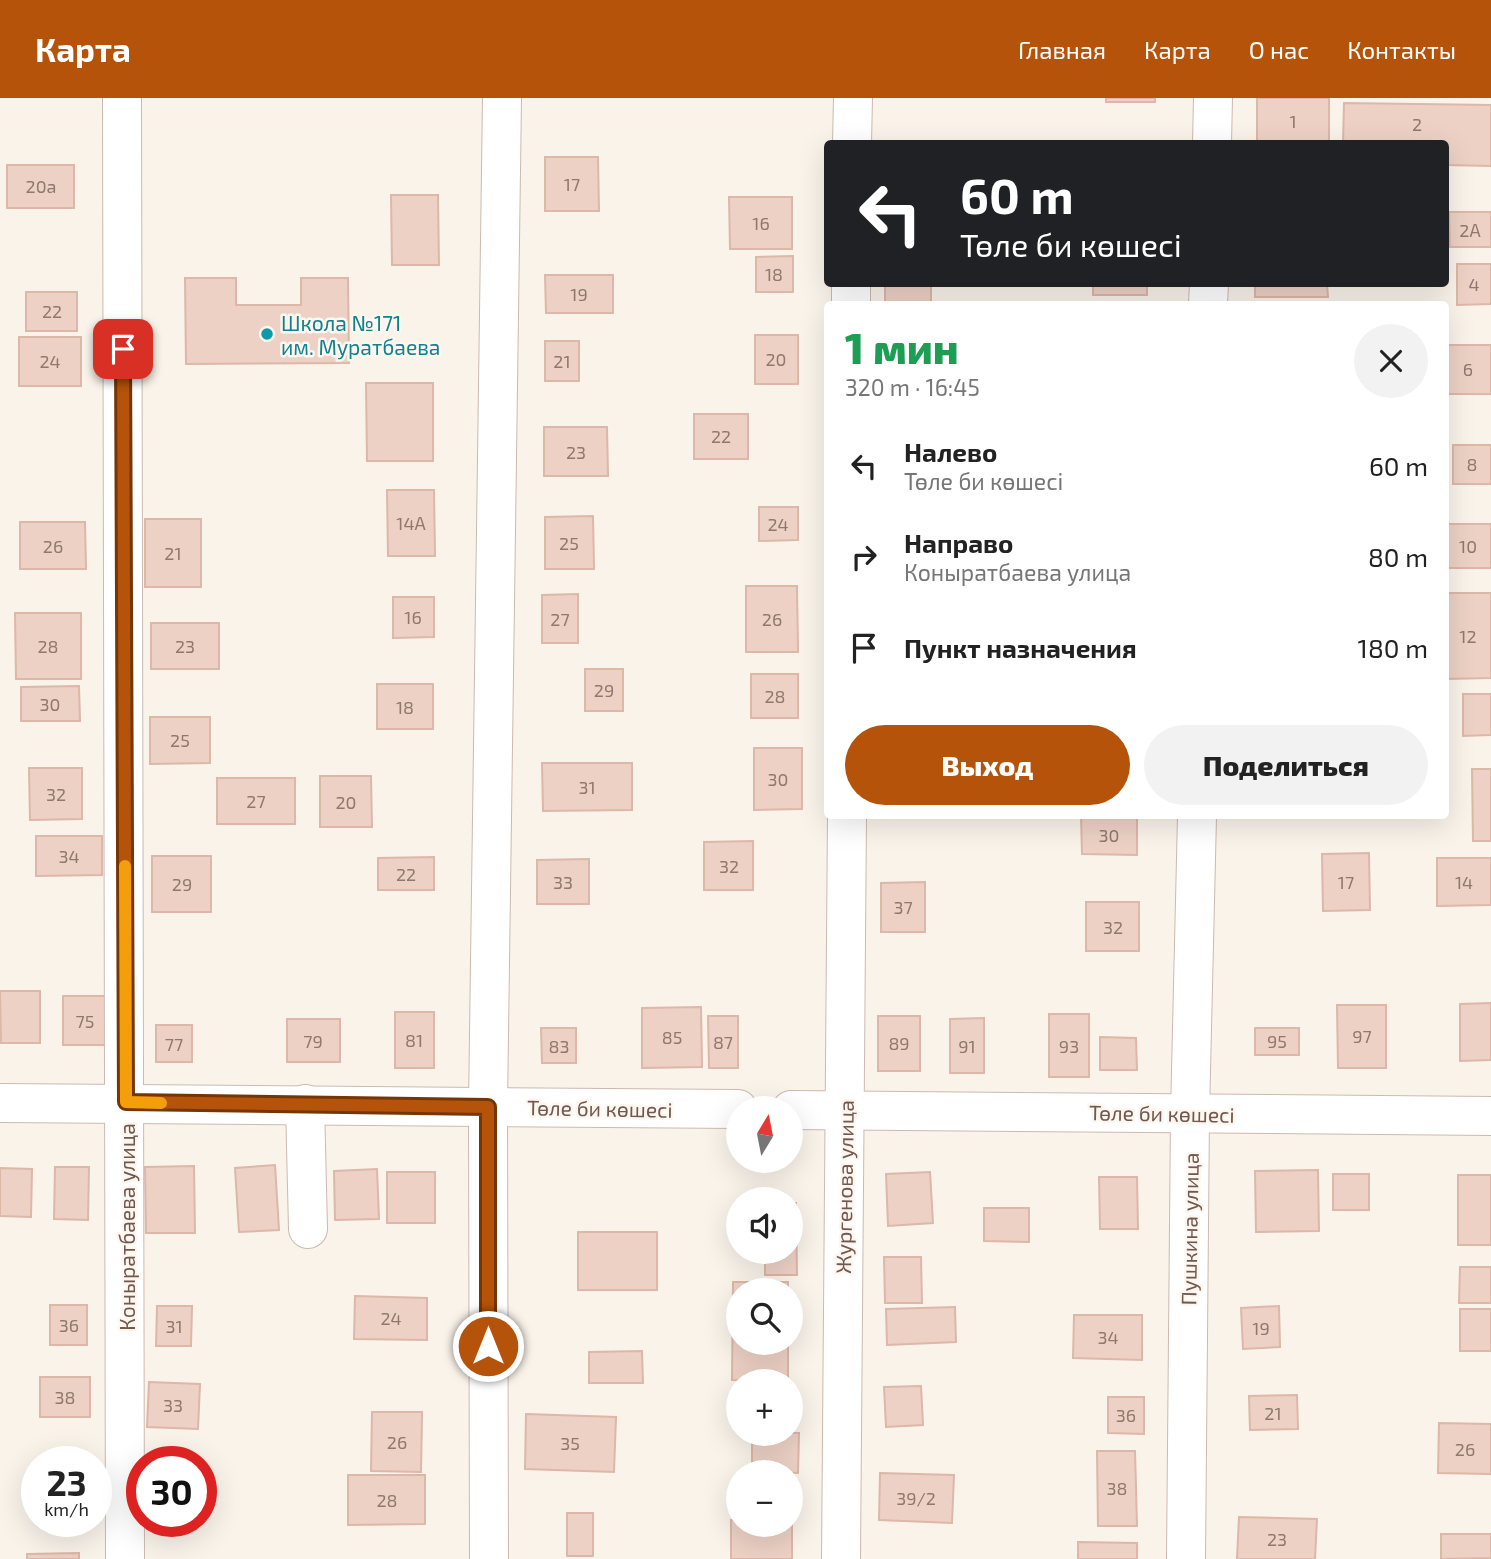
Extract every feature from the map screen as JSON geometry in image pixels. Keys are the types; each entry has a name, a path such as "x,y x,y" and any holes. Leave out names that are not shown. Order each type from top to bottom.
{"street":[{"name":"Коныратбаева улица","path":"122,98 125,1559"},
{"path":"489,1559 488,1107 502,98"},
{"path":"852,140 853,98"},
{"path":"1212,140 1213,98"},
{"name":"Жургенова улица","path":"841,1559 847,819"},
{"name":"Пушкина улица","path":"1186,1559 1190,1114 1197,819"},
{"name":"Төле би көшесі","path":"0,1103 726,1109"},
{"path":"305,1104 309,1228"},
{"name":"Төле би көшесі","path":"803,1110 1491,1116"}],"building":[{"path":"1106,98 1155,98 1155,102 1106,102"},
{"path":"1257,98 1329,98 1329,140 1257,140"},
{"path":"1344,103 1491,105 1491,166 1449,165 1449,140 1343,140"},
{"path":"545,157 598,157 599,211 545,211"},
{"path":"7,165 74,165 74,208 7,208"},
{"path":"391,195 438,195 439,265 392,265"},
{"path":"729,197 792,197 792,249 730,249"},
{"path":"1449,212 1491,212 1491,247 1450,247"},
{"path":"793,256 793,292 756,292 756,257"},
{"path":"1457,264 1491,264 1491,304 1457,305"},
{"path":"545,275 613,275 613,313 546,313"},
{"name":"Школа №171 им. Муратбаева","path":"185,278 236,278 236,305 301,305 301,278 348,278 349,363 186,364"},
{"path":"885,287 931,287 931,301 885,301"},
{"path":"1093,287 1147,287 1147,295 1093,295"},
{"path":"1255,287 1327,287 1328,297 1255,297"},
{"path":"26,292 77,292 77,331 26,331"},
{"path":"755,335 798,335 798,384 755,384"},
{"path":"19,337 81,337 81,386 19,386"},
{"path":"545,341 579,341 579,381 545,381"},
{"path":"1449,345 1491,345 1491,394 1449,394"},
{"path":"366,383 433,383 433,461 367,461"},
{"path":"694,414 748,414 748,459 694,459"},
{"path":"544,427 607,427 608,476 544,476"},
{"path":"1453,445 1491,445 1491,484 1453,484"},
{"path":"387,490 434,490 435,556 388,556"},
{"path":"759,507 798,507 798,540 759,541"},
{"path":"593,516 594,569 545,569 545,517"},
{"path":"145,519 201,519 201,587 145,587"},
{"path":"20,522 85,522 86,569 20,569"},
{"path":"1449,524 1491,524 1491,568 1449,568"},
{"path":"746,586 797,586 798,652 746,652"},
{"path":"1449,593 1491,593 1491,678 1449,679"},
{"path":"578,594 578,643 542,643 542,595"},
{"path":"393,597 434,597 434,637 393,638"},
{"path":"15,613 81,613 81,679 16,679"},
{"path":"151,623 219,623 219,669 151,669"},
{"path":"585,669 623,669 623,711 585,711"},
{"path":"751,674 798,674 798,718 751,718"},
{"path":"377,684 433,684 433,729 377,729"},
{"path":"79,686 80,721 21,721 21,687"},
{"path":"1463,694 1491,694 1491,735 1463,736"},
{"path":"150,717 210,717 210,763 150,764"},
{"path":"754,748 802,748 802,809 754,810"},
{"path":"542,763 632,763 632,810 543,811"},
{"path":"29,768 82,768 82,819 30,820"},
{"path":"1472,769 1491,769 1491,841 1473,841"},
{"path":"320,776 371,776 372,827 320,827"},
{"path":"217,778 295,778 295,824 217,824"},
{"path":"1081,819 1137,819 1137,855 1082,854"},
{"path":"36,836 102,836 102,875 36,876"},
{"path":"753,841 753,890 704,890 704,842"},
{"path":"1369,853 1370,910 1323,911 1322,854"},
{"path":"152,856 211,856 211,912 152,912"},
{"path":"434,857 434,890 378,890 378,858"},
{"path":"1437,858 1491,858 1491,905 1437,906"},
{"path":"589,859 589,904 537,904 537,860"},
{"path":"925,882 925,932 881,932 881,883"},
{"path":"1086,902 1139,902 1139,951 1086,951"},
{"path":"0,991 40,991 40,1043 1,1043"},
{"path":"63,996 106,996 106,1045 63,1045"},
{"path":"1491,1003 1491,1060 1460,1061 1460,1004"},
{"path":"1337,1005 1386,1005 1386,1068 1338,1068"},
{"path":"701,1007 702,1067 642,1068 642,1008"},
{"path":"395,1012 434,1012 434,1068 395,1068"},
{"path":"1049,1014 1089,1014 1089,1077 1049,1077"},
{"path":"708,1016 738,1016 738,1068 709,1068"},
{"path":"878,1016 920,1016 920,1071 878,1071"},
{"path":"984,1018 984,1073 950,1073 950,1019"},
{"path":"287,1019 340,1019 340,1062 287,1062"},
{"path":"156,1025 192,1025 192,1062 156,1062"},
{"path":"541,1028 576,1028 576,1063 542,1063"},
{"path":"1255,1028 1299,1028 1299,1055 1255,1055"},
{"path":"1100,1037 1136,1038 1137,1070 1100,1070"},
{"path":"275,1165 279,1230 239,1232 235,1168"},
{"path":"194,1166 195,1233 146,1233 145,1167"},
{"path":"55,1167 89,1167 88,1220 54,1219"},
{"path":"0,1168 32,1169 31,1217 0,1216"},
{"path":"377,1169 379,1219 335,1220 334,1171"},
{"path":"1318,1170 1319,1231 1256,1232 1255,1171"},
{"path":"387,1172 435,1172 435,1223 387,1223"},
{"path":"930,1172 933,1223 888,1226 886,1174"},
{"path":"1333,1174 1369,1174 1369,1210 1333,1210"},
{"path":"1458,1175 1491,1175 1491,1245 1458,1245"},
{"path":"1099,1177 1137,1177 1138,1229 1100,1229"},
{"path":"984,1208 1029,1208 1029,1242 984,1241"},
{"path":"578,1232 657,1232 657,1290 578,1290"},
{"path":"884,1257 921,1257 922,1303 885,1303"},
{"path":"765,1264 797,1264 797,1275 765,1275"},
{"path":"1460,1267 1491,1267 1491,1303 1459,1303"},
{"path":"355,1296 427,1298 427,1340 354,1339"},
{"path":"50,1305 87,1305 87,1345 50,1345"},
{"path":"157,1306 192,1306 191,1346 156,1346"},
{"path":"1279,1306 1280,1347 1243,1349 1241,1308"},
{"path":"955,1307 956,1342 887,1345 886,1309"},
{"path":"1460,1309 1491,1309 1491,1351 1460,1351"},
{"path":"1074,1315 1142,1315 1142,1360 1073,1358"},
{"path":"642,1351 643,1383 589,1383 589,1352"},
{"path":"732,1355 788,1355 788,1369 732,1369"},
{"path":"40,1377 90,1377 90,1417 40,1417"},
{"path":"149,1382 200,1384 198,1429 147,1427"},
{"path":"921,1386 923,1425 886,1427 884,1387"},
{"path":"1297,1395 1298,1429 1250,1430 1249,1396"},
{"path":"1108,1397 1144,1397 1144,1434 1108,1433"},
{"path":"372,1412 422,1412 421,1472 371,1471"},
{"path":"526,1414 616,1417 614,1472 525,1469"},
{"path":"1439,1423 1491,1424 1491,1474 1438,1473"},
{"path":"752,1446 799,1446 798,1460 752,1460"},
{"path":"1097,1451 1135,1451 1137,1526 1098,1526"},
{"path":"880,1473 954,1475 952,1523 879,1520"},
{"path":"348,1475 425,1475 425,1524 348,1525"},
{"path":"567,1513 593,1513 593,1556 567,1556"},
{"path":"1239,1517 1317,1519 1315,1559 1237,1559"},
{"path":"1441,1534 1491,1534 1491,1558 1441,1559"},
{"path":"731,1537 792,1537 792,1559 731,1559"},
{"path":"1078,1542 1137,1543 1137,1559 1078,1559"},
{"path":"79,1553 79,1559 27,1559 27,1554"}],"slow traffic":[{"path":"125,866 126,1102 161,1103"}],"place":[{"name":"Школа №171 им. Муратбаева","path":"267,334"}],"route":[{"path":"123,349 126,1102 488,1107 488,1346"}]}
